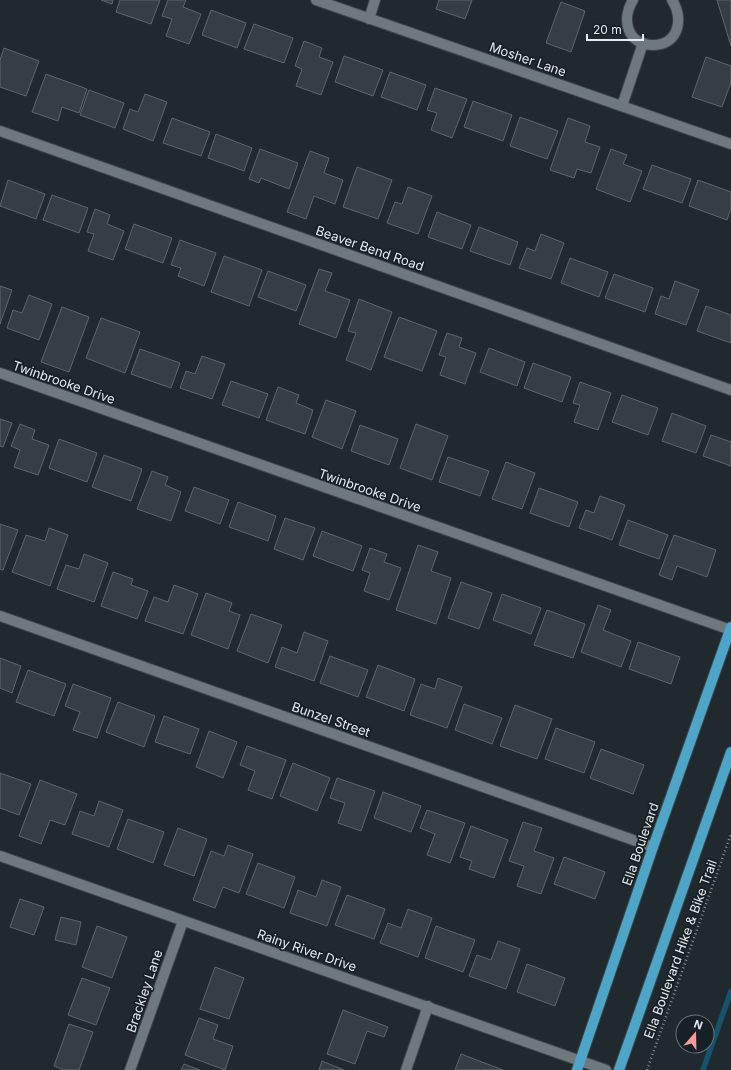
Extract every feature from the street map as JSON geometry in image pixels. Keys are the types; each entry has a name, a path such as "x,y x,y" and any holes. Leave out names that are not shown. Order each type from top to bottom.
{"main road":[{"name":"Ella Boulevard","path":"578,1065 653,847 731,629"},
{"path":"619,1070 731,752"}],"street":[{"name":"Mosher Lane","path":"316,0 731,144"},
{"path":"369,19 375,0"},
{"path":"633,0 628,9 626,19 628,29 634,38 643,43 654,45 664,43 672,37 678,28 680,18 677,8 672,0"},
{"path":"622,106 643,43"},
{"name":"Beaver Bend Road","path":"0,131 731,390"},
{"name":"Twinbrooke Drive","path":"0,373 731,629"},
{"name":"Bunzel Street","path":"0,616 653,847"},
{"name":"Rainy River Drive","path":"0,856 428,1006 578,1065 606,1070"},
{"name":"Brackley Lane","path":"130,1070 183,921"},
{"path":"406,1070 428,1006"}],"path":[{"name":"Ella Boulevard Hike & Bike Trail","path":"647,1070 731,834"}],"building":[{"path":"101,0 113,0 112,4"},
{"path":"120,0 160,0 151,24 116,12"},
{"path":"168,0 186,0 183,7 201,14 189,44 166,36 172,19 162,16"},
{"path":"439,0 472,0 465,19 436,9"},
{"path":"717,0 731,0 731,46"},
{"path":"561,2 585,11 571,52 546,43"},
{"path":"211,10 246,23 237,48 202,35"},
{"path":"254,24 293,38 284,63 244,49"},
{"path":"304,41 322,48 319,57 333,62 321,95 296,86 302,69 295,66"},
{"path":"4,48 39,61 26,96 0,87 0,60"},
{"path":"344,56 383,70 373,96 335,82"},
{"path":"706,57 731,66 731,82 722,107 692,97"},
{"path":"390,72 426,85 417,110 381,97"},
{"path":"46,74 87,89 79,113 62,107 58,121 32,112"},
{"path":"435,88 467,99 452,138 431,130 437,113 427,110"},
{"path":"89,90 124,103 115,128 80,115"},
{"path":"145,94 167,102 153,141 123,129 130,109 138,112"},
{"path":"473,101 512,115 503,141 464,127"},
{"path":"520,117 558,131 547,159 510,146"},
{"path":"172,118 210,132 201,156 163,143"},
{"path":"568,118 590,126 585,142 600,147 591,173 577,169 574,178 550,170"},
{"path":"216,134 252,148 244,171 208,158"},
{"path":"260,149 298,163 289,189 261,178 259,183 249,179"},
{"path":"611,149 627,155 623,164 642,171 630,202 596,189"},
{"path":"310,151 329,158 324,173 343,180 335,204 314,196 306,219 287,212"},
{"path":"652,165 691,179 682,203 643,189"},
{"path":"357,167 392,180 378,219 343,207"},
{"path":"8,180 45,194 36,219 0,206"},
{"path":"698,180 731,192 731,208 727,220 689,206"},
{"path":"408,187 432,196 418,234 387,223 395,202 402,204"},
{"path":"52,195 88,208 79,233 43,220"},
{"path":"95,209 110,215 107,224 124,231 113,260 88,251 94,234 87,232"},
{"path":"437,212 471,225 462,249 428,237"},
{"path":"134,224 172,238 163,263 125,249"},
{"path":"479,227 518,242 510,265 470,251"},
{"path":"541,234 564,243 551,279 519,268 527,248 535,251"},
{"path":"180,240 216,253 204,286 178,276 181,268 171,265"},
{"path":"224,256 262,270 249,306 211,292"},
{"path":"570,258 608,272 599,297 561,283"},
{"path":"319,269 332,273 325,291 350,300 336,338 299,324"},
{"path":"268,271 306,285 296,311 258,297"},
{"path":"614,274 653,288 645,312 605,298"},
{"path":"675,281 699,290 686,325 655,314 661,296 669,299"},
{"path":"0,286 12,290 0,324"},
{"path":"29,295 52,304 39,340 7,328 13,310 22,313"},
{"path":"359,299 392,312 371,370 346,360 356,333 348,331"},
{"path":"706,306 731,315 731,343 697,331"},
{"path":"62,307 89,317 69,372 41,362"},
{"path":"399,317 437,331 422,371 384,357"},
{"path":"101,318 140,332 125,373 86,358"},
{"path":"447,333 462,338 459,347 476,353 465,384 440,375 446,357 439,355"},
{"path":"489,348 525,362 517,386 480,372"},
{"path":"140,349 180,363 171,388 131,374"},
{"path":"202,356 225,364 212,399 180,388 186,371 195,374"},
{"path":"533,363 571,377 562,402 524,388"},
{"path":"231,381 268,394 259,418 222,405"},
{"path":"580,382 611,393 598,430 574,422 580,405 573,403"},
{"path":"278,387 299,395 296,403 313,410 305,434 266,420"},
{"path":"622,395 658,408 648,435 612,422"},
{"path":"326,400 356,411 342,449 312,437"},
{"path":"672,413 706,426 696,453 662,441"},
{"path":"0,419 12,423 3,447 0,446"},
{"path":"20,424 35,430 32,439 49,445 38,475 14,467 20,450 11,446"},
{"path":"416,424 448,436 432,480 400,468"},
{"path":"360,425 398,439 389,465 351,451"},
{"path":"711,435 731,442 731,466 703,456"},
{"path":"59,439 97,453 87,482 49,468"},
{"path":"104,455 142,469 131,501 92,487"},
{"path":"448,457 489,471 480,496 439,482"},
{"path":"506,462 535,473 522,509 492,499"},
{"path":"152,471 168,477 165,485 181,492 171,521 137,509"},
{"path":"194,487 229,500 220,524 185,511"},
{"path":"539,488 578,502 569,527 530,513"},
{"path":"600,496 625,505 612,540 579,528 586,510 594,513"},
{"path":"238,502 276,516 268,541 229,527"},
{"path":"285,518 315,528 303,560 274,549"},
{"path":"628,520 668,535 659,559 619,545"},
{"path":"0,524 18,530 3,570 0,569"},
{"path":"49,528 68,535 50,586 12,572 26,535 45,541"},
{"path":"322,531 362,546 353,571 313,556"},
{"path":"674,535 716,550 707,577 677,566 672,580 659,575"},
{"path":"418,545 438,552 431,571 451,578 436,624 396,610"},
{"path":"370,548 387,554 384,562 401,568 389,600 364,591 370,573 362,570"},
{"path":"84,554 108,563 94,602 57,589 66,565 79,569"},
{"path":"113,572 133,579 131,585 148,591 137,619 101,606"},
{"path":"461,582 492,593 479,629 448,618"},
{"path":"174,585 198,594 183,634 145,621 154,597 168,602"},
{"path":"206,593 232,603 229,611 240,615 228,649 191,635"},
{"path":"502,594 541,608 531,634 493,620"},
{"path":"598,605 611,610 603,630 631,641 621,667 581,652"},
{"path":"547,610 585,624 573,658 534,645"},
{"path":"251,614 282,625 268,663 237,651"},
{"path":"304,632 328,641 314,681 275,667 282,647 297,653"},
{"path":"638,642 680,657 671,684 629,669"},
{"path":"330,656 368,670 358,697 320,683"},
{"path":"0,658 21,666 12,693 0,688"},
{"path":"378,665 415,679 404,711 366,697"},
{"path":"28,670 66,684 54,716 16,702"},
{"path":"438,678 462,687 447,728 410,715 421,684 435,689"},
{"path":"73,684 111,698 97,738 73,730 80,712 65,706"},
{"path":"118,702 155,716 144,747 106,732"},
{"path":"464,704 502,718 492,744 455,730"},
{"path":"515,705 552,719 537,759 500,746"},
{"path":"164,716 199,729 190,754 155,742"},
{"path":"556,728 595,742 584,773 545,759"},
{"path":"209,731 237,742 223,778 196,767"},
{"path":"247,746 286,760 272,799 248,790 255,771 240,765"},
{"path":"601,749 644,765 633,794 590,778"},
{"path":"293,763 330,778 317,811 280,796"},
{"path":"0,773 31,784 19,815 0,808"},
{"path":"337,778 375,791 361,831 338,823 345,803 330,798"},
{"path":"40,780 77,794 65,825 50,820 41,844 19,836"},
{"path":"383,792 421,806 411,832 374,818"},
{"path":"99,801 123,810 109,847 72,834 80,811 94,816"},
{"path":"427,810 465,823 450,863 427,855 435,834 420,828"},
{"path":"128,819 164,832 153,863 117,849"},
{"path":"523,822 542,828 534,851 554,858 541,894 517,886 524,866 509,861"},
{"path":"471,826 508,840 494,878 469,869 472,861 460,857"},
{"path":"178,828 207,839 194,876 164,865"},
{"path":"228,845 253,854 239,893 223,887 215,908 193,900 211,851 224,856"},
{"path":"564,857 605,872 595,899 554,884"},
{"path":"258,863 295,877 284,908 246,894"},
{"path":"322,880 341,887 327,926 290,913 298,890 316,897"},
{"path":"347,895 385,909 374,939 335,925"},
{"path":"20,899 44,907 34,935 10,927"},
{"path":"408,909 432,918 418,957 380,943 388,923 401,928"},
{"path":"61,917 81,922 76,945 55,940"},
{"path":"97,926 127,937 112,978 82,967"},
{"path":"436,926 475,940 463,972 425,958"},
{"path":"498,941 520,949 506,989 469,976 477,955 491,960"},
{"path":"527,964 565,978 555,1006 517,992"},
{"path":"215,967 244,978 229,1019 200,1009"},
{"path":"82,978 110,988 96,1025 68,1015"},
{"path":"343,1010 388,1027 384,1037 367,1031 355,1064 327,1054"},
{"path":"199,1018 218,1025 213,1039 233,1046 225,1070 185,1055"},
{"path":"69,1024 93,1032 79,1070 64,1070 54,1066"},
{"path":"461,1054 503,1070 455,1070"},
{"path":"322,1061 344,1070 319,1070"},
{"path":"184,1064 200,1070 181,1070"}],"waterway":[{"path":"703,1070 731,991"}]}
